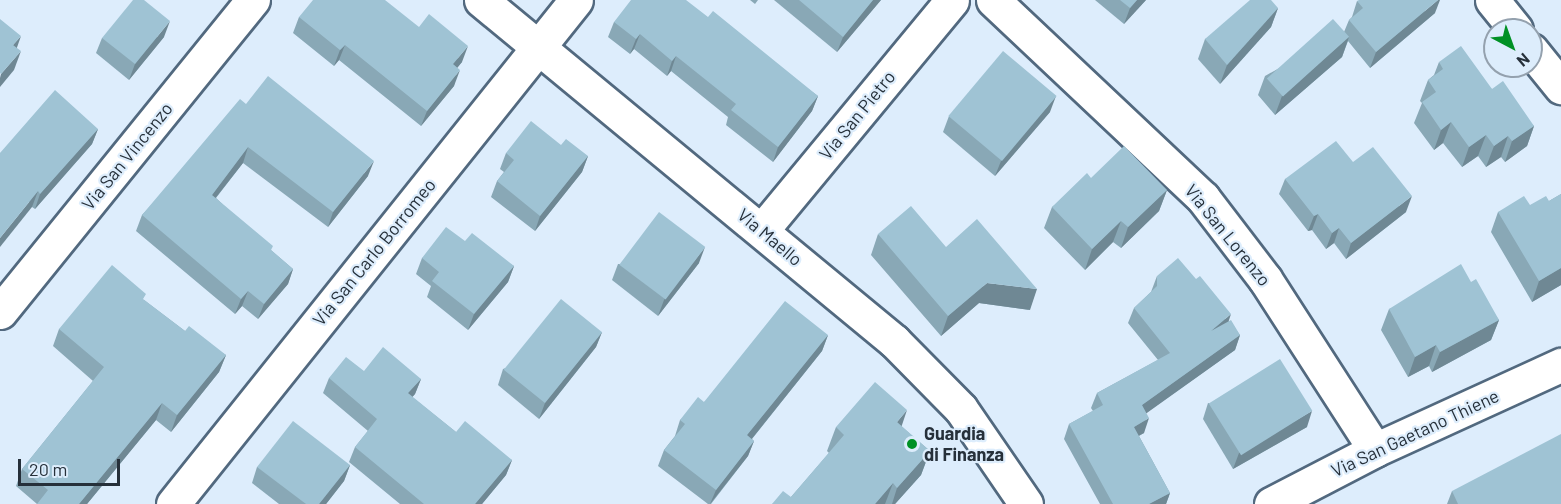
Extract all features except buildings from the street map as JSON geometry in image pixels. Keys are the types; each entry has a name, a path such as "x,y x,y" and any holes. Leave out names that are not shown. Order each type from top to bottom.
{"street":[{"name":"Via San Vincenzo","path":"0,312 253,0"},
{"name":"Via Maello","path":"481,0 894,341 961,409 1026,504"},
{"name":"Via San Carlo Borromeo","path":"173,504 576,0"},
{"name":"Via San Pietro","path":"762,230 952,0"},
{"name":"Via San Lorenzo","path":"993,0 1203,198 1265,279 1375,450"},
{"path":"1492,0 1506,18"},
{"path":"1543,65 1561,87"},
{"name":"Via San Gaetano Thiene","path":"1270,504 1375,450 1561,365"}],"place":[{"name":"Guardia di Finanza","path":"912,444"}]}
